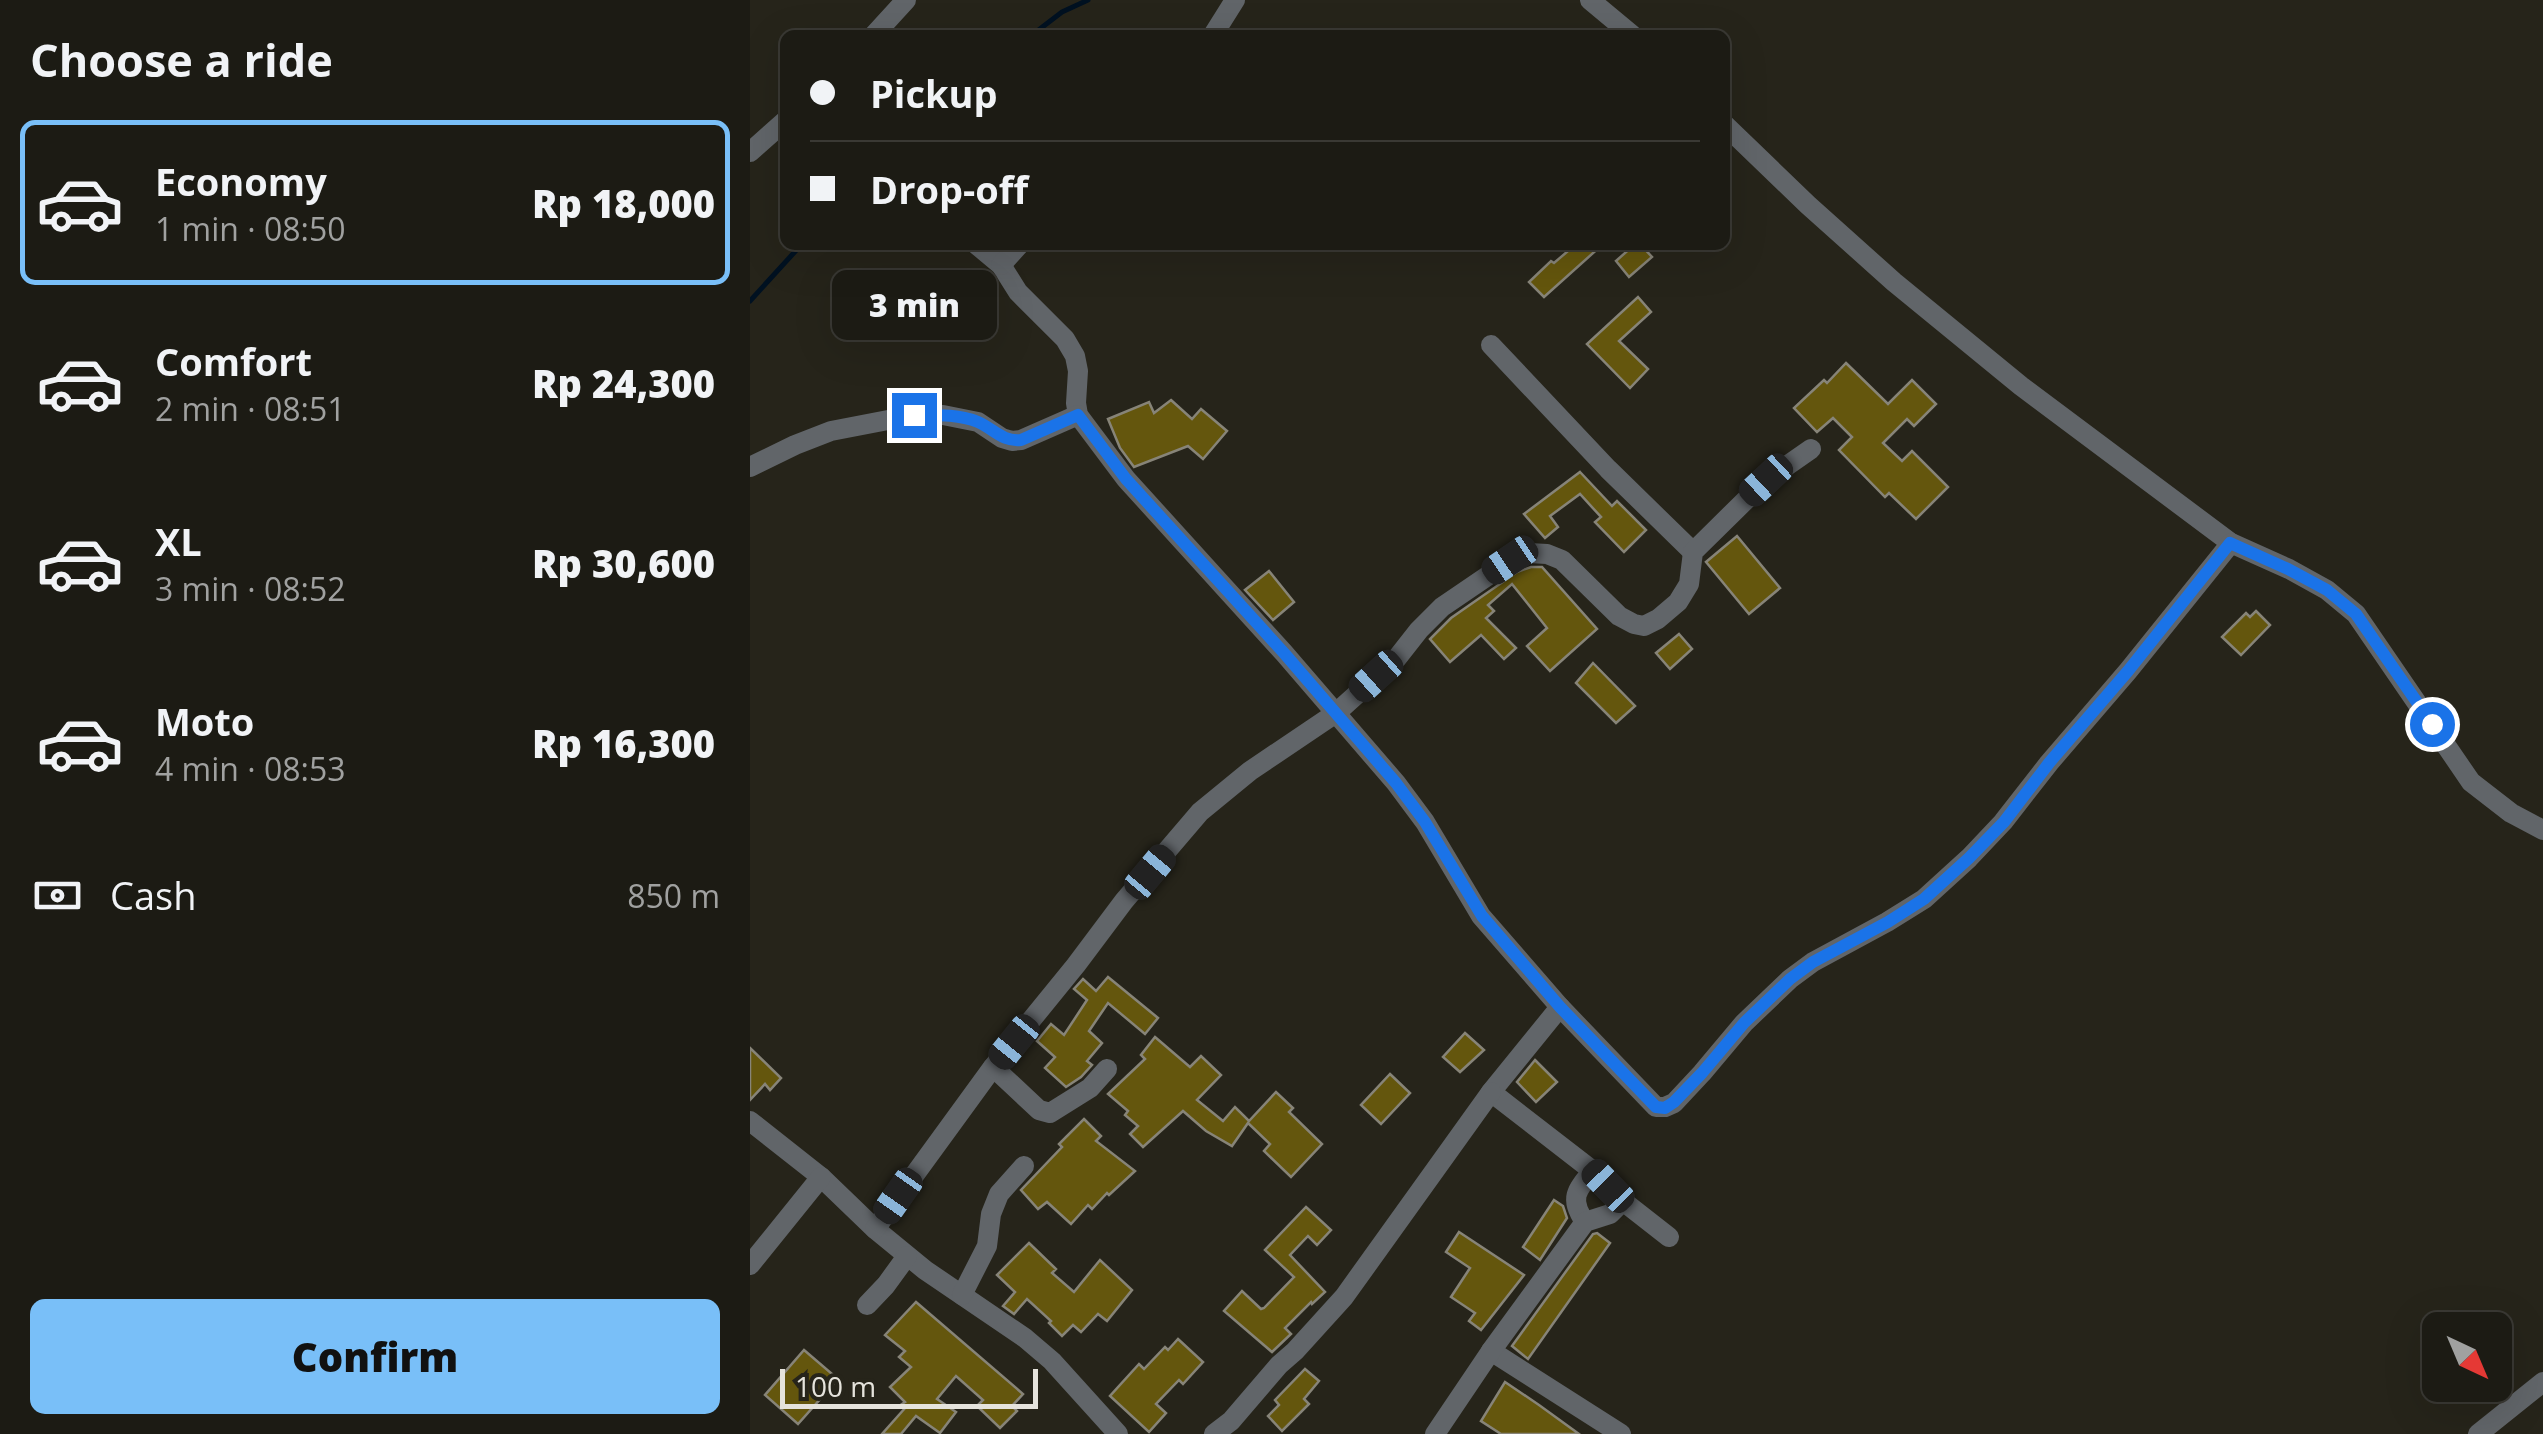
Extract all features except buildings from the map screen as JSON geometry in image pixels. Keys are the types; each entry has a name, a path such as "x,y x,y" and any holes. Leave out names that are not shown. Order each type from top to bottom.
{"street":[{"path":"879,30 906,0"},
{"path":"1216,30 1235,0"},
{"path":"1590,0 1626,30"},
{"path":"750,152 780,125"},
{"path":"1730,131 1808,204 2021,386 2230,543 2327,590 2356,614 2471,782 2511,814 2543,830"},
{"path":"983,250 1001,265 1018,292 1065,339 1078,370 1078,415 1126,479 1406,796 1482,916 1560,1007 1656,1107 1665,1108 1674,1102 1744,1023 1790,979 1924,899 1969,858 2004,822 2230,543"},
{"path":"1001,265 1014,250"},
{"path":"1491,345 1693,552"},
{"path":"750,468 831,431 914,415 943,415 978,422 1012,441 1078,415"},
{"path":"875,1228 993,1067 1200,812 1250,770 1336,713 1397,658 1442,607 1510,560 1528,553 1547,554 1562,560 1619,616 1644,626 1678,602 1689,584 1693,552 1766,480 1810,448"},
{"path":"1214,1434 1344,1297 1501,1077 1560,1007"},
{"path":"993,1067 1039,1110 1050,1113 1090,1088 1107,1069"},
{"path":"1491,1092 1593,1170 1623,1201 1668,1236"},
{"path":"750,1122 821,1177 907,1256 1025,1338 1052,1361 1118,1434"},
{"path":"962,1296 987,1246 991,1214 1000,1194 1024,1166"},
{"path":"1585,1222 1574,1199 1593,1170"},
{"path":"750,1265 821,1177"},
{"path":"1445,1431 1492,1351 1585,1222 1610,1214 1623,1201"},
{"path":"867,1306 907,1256"},
{"path":"1492,1351 1620,1434"},
{"path":"2478,1434 2543,1382"}],"waterway":[{"path":"1039,30 1062,12 1088,0"},
{"path":"750,301 796,250"}],"route":[{"path":"914,415 943,415 978,422 1012,441 1078,415 1126,479 1396,783 1425,822 1482,916 1560,1007 1656,1107 1665,1108 1674,1102 1744,1023 1790,979 1924,899 1969,858 2004,822 2230,543 2327,590 2356,614 2432,724"}]}
